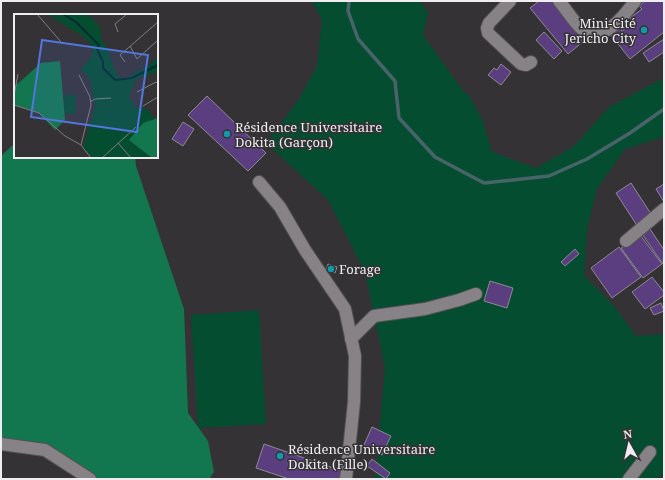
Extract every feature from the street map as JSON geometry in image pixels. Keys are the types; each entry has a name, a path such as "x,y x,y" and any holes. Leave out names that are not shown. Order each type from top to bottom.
{"street":[{"path":"510,1 490,22 487,28 488,33 521,64 526,65 531,62"},
{"path":"559,1 583,30 592,34 606,31 635,1"},
{"path":"259,182 280,207 305,250 345,309 355,356 354,402 346,479"},
{"path":"626,241 664,209"},
{"path":"351,339 374,316 425,309 476,294"},
{"path":"1,444 44,450 90,479"},
{"path":"629,479 650,452"}],"green space":[{"path":"312,1 420,1 428,13 423,35 461,88 470,97 482,119 492,152 536,168 573,147 609,107 664,78 664,137 625,149 597,189 587,230 584,276 614,306 636,336 664,334 664,470 658,479 375,479 385,368 365,272 328,200 266,143 299,99 317,66 322,20"},
{"path":"14,144 14,158 135,158 136,166 184,309 188,413 208,441 214,472 209,479 85,479 46,451 1,438 1,156"},
{"path":"259,310 266,424 198,428 191,315"}],"building":[{"path":"539,1 553,1 585,40 568,54 530,8"},
{"name":"Mini-Cité Jericho City","path":"645,1 664,1 664,32 630,59 611,35 620,28 622,31 634,22 630,18 642,9 639,6"},
{"path":"544,32 562,51 554,59 536,40"},
{"path":"664,39 664,52 649,62 643,53"},
{"path":"501,64 511,72 501,85 488,75 494,68 497,70"},
{"name":"Résidence Universitaire Dokita (Garçon)","path":"207,96 266,153 248,171 188,115"},
{"path":"183,122 194,129 183,146 172,139"},
{"path":"631,183 651,214 636,224 616,193"},
{"path":"664,184 664,202 656,189"},
{"path":"650,229 664,250 663,264 642,234"},
{"path":"640,235 662,264 643,278 621,248"},
{"path":"619,247 641,277 612,298 591,268"},
{"path":"575,249 579,254 565,266 561,262"},
{"name":"Forage","path":"328,264 337,267 335,273 326,270"},
{"path":"652,277 664,292 664,295 645,309 632,292"},
{"path":"490,281 513,288 507,308 484,301"},
{"path":"661,303 664,311 654,315 650,308"},
{"path":"372,427 391,436 382,455 363,447"},
{"name":"Résidence Universitaire Dokita (Fille)","path":"264,444 342,471 339,479 289,479 256,468"},
{"path":"372,459 390,473 386,479 367,466"}],"waterway":[{"path":"349,1 348,11 358,39 395,81 399,118 435,157 484,183 549,176 587,159 630,133 664,109"}],"place":[{"name":"Mini-Cité Jericho City","path":"644,30"},
{"name":"Résidence Universitaire Dokita (Garçon)","path":"227,134"},
{"name":"Forage","path":"331,269"},
{"name":"Résidence Universitaire Dokita (Fille)","path":"280,456"}]}
